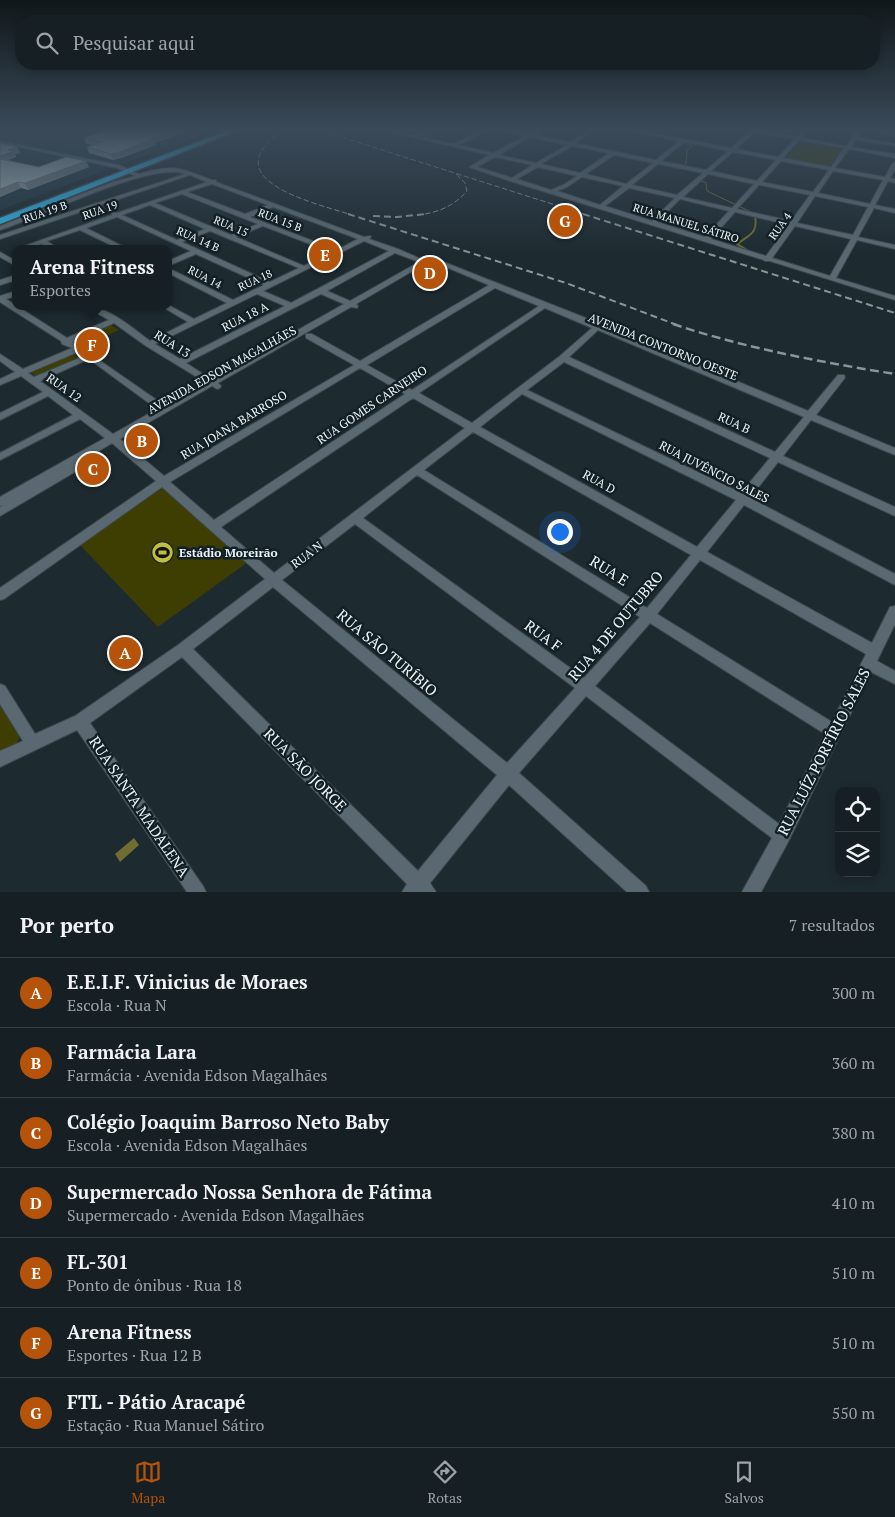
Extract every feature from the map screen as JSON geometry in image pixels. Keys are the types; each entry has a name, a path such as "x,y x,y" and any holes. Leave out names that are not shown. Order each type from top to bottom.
{"highway":[{"path":"0,215 133,172"},
{"path":"0,221 63,200 134,172"}],"street":[{"path":"119,172 128,174"},
{"path":"0,228 63,200 105,187 128,174 144,172"},
{"path":"186,172 368,237 428,263"},
{"name":"RUA MANUEL SÁTIRO","path":"486,172 895,298"},
{"path":"512,180 526,172"},
{"path":"565,172 895,246"},
{"path":"551,192 565,186 585,172"},
{"path":"601,207 645,172"},
{"path":"653,223 706,172 895,211"},
{"path":"706,240 768,172"},
{"name":"RUA 4","path":"768,260 831,172"},
{"path":"841,172 895,181"},
{"path":"832,279 891,172"},
{"name":"RUA 19 B","path":"0,238 193,173"},
{"name":"RUA 19","path":"29,245 116,215 126,209 150,203 214,181"},
{"name":"RUA 15 B","path":"181,192 337,252"},
{"path":"256,197 273,205 317,219"},
{"path":"63,200 82,210"},
{"path":"110,201 117,204"},
{"name":"RUA 15","path":"150,203 304,268"},
{"name":"RUA 14 B","path":"96,205 270,285"},
{"path":"244,217 273,205"},
{"path":"231,237 262,224"},
{"path":"80,227 117,245"},
{"path":"177,242 210,229"},
{"path":"368,237 428,263"},
{"name":"RUA 18","path":"149,344 368,237"},
{"path":"41,241 48,245"},
{"name":"RUA 18 A","path":"179,363 321,291 396,250"},
{"path":"172,262 197,251"},
{"path":"1,254 12,261"},
{"name":"AVENIDA CONTORNO OESTE","path":"428,263 492,286 895,452"},
{"name":"AVENIDA EDSON MAGALHÃES","path":"216,385 428,263"},
{"name":"RUA 14","path":"172,272 232,303"},
{"path":"0,283 12,278"},
{"name":"RUA JOANA BARROSO","path":"0,595 164,481 492,286"},
{"path":"257,291 290,306"},
{"path":"321,291 354,306"},
{"path":"0,299 12,294"},
{"path":"0,299 12,307"},
{"name":"AVENIDA EDSON MAGALHÃES","path":"0,502 309,336 354,306"},
{"name":"RUA GOMES CARNEIRO","path":"214,526 542,307"},
{"path":"17,310 90,356 163,414"},
{"name":"RUA 13","path":"95,310 216,385"},
{"path":"172,310 194,322"},
{"path":"65,342 114,320"},
{"name":"RUA N","path":"0,759 80,721 183,649 471,426 563,358 596,329"},
{"name":"RUA D","path":"309,336 699,554 872,658 895,678"},
{"path":"0,382 77,349"},
{"path":"33,381 90,356"},
{"name":"RUA 12","path":"0,357 116,440"},
{"name":"RUA B","path":"563,358 895,512"},
{"name":"RUA 4 DE OUTUBRO","path":"419,889 508,774 649,615 841,377"},
{"name":"RUA JUVÊNCIO SALES","path":"520,390 742,499 895,580"},
{"path":"0,417 48,393"},
{"path":"0,457 80,414"},
{"name":"AVENIDA EDSON MAGALHÃES","path":"0,512 116,440"},
{"name":"RUA SÃO TURÍBIO","path":"116,440 274,580 508,774 640,892"},
{"name":"RUA E","path":"416,470 835,732"},
{"name":"RUA F","path":"354,518 586,688 782,836"},
{"name":"RUA LUÍZ PORFÍRIO SALES","path":"751,892 782,836 895,611"},
{"name":"RUA SÃO JORGE","path":"183,649 419,889"},
{"path":"0,691 29,737 31,744"},
{"name":"RUA SANTA MADALENA","path":"80,721 197,892"}],"shaded area":[{"path":"0,172 103,172 0,210"},
{"path":"109,324 119,330 78,348 69,342"},
{"path":"72,353 79,358 37,377 30,372"},
{"name":"Estádio Moreirão","path":"165,489 248,562 158,627 80,545 156,490"},
{"path":"0,703 21,735 13,749 0,755"},
{"path":"134,838 139,845 120,862 115,854"}],"building":[{"path":"0,172 57,172 25,183 18,182 0,189"}],"waterway":[{"path":"699,180 706,183 707,191 751,212"},
{"path":"747,250 737,244 750,235 754,229 755,215"},
{"path":"769,257 806,269"}],"railway":[{"path":"261,172 263,176 277,187 295,196 352,215"},
{"path":"450,172 587,215"},
{"path":"419,215 432,213 445,208 457,201 467,191 465,183 456,174"},
{"path":"348,214 566,283 677,325"},
{"path":"419,215 426,214"},
{"path":"583,214 895,313"},
{"path":"373,216 397,217 419,215"},
{"path":"673,324 700,333 783,353 895,374"}],"place":[{"name":"FTL - Pátio Aracapé","path":"565,221"},
{"name":"FL-301","path":"325,255"},
{"name":"Supermercado Nossa Senhora de Fátima","path":"430,273"},
{"name":"Arena Fitness","path":"92,345"},
{"name":"Farmácia Lara","path":"142,441"},
{"name":"Colégio Joaquim Barroso Neto Baby","path":"93,469"},
{"name":"Estádio Moreirão","path":"163,553"},
{"name":"E.E.I.F. Vinicius de Moraes","path":"125,653"}]}
